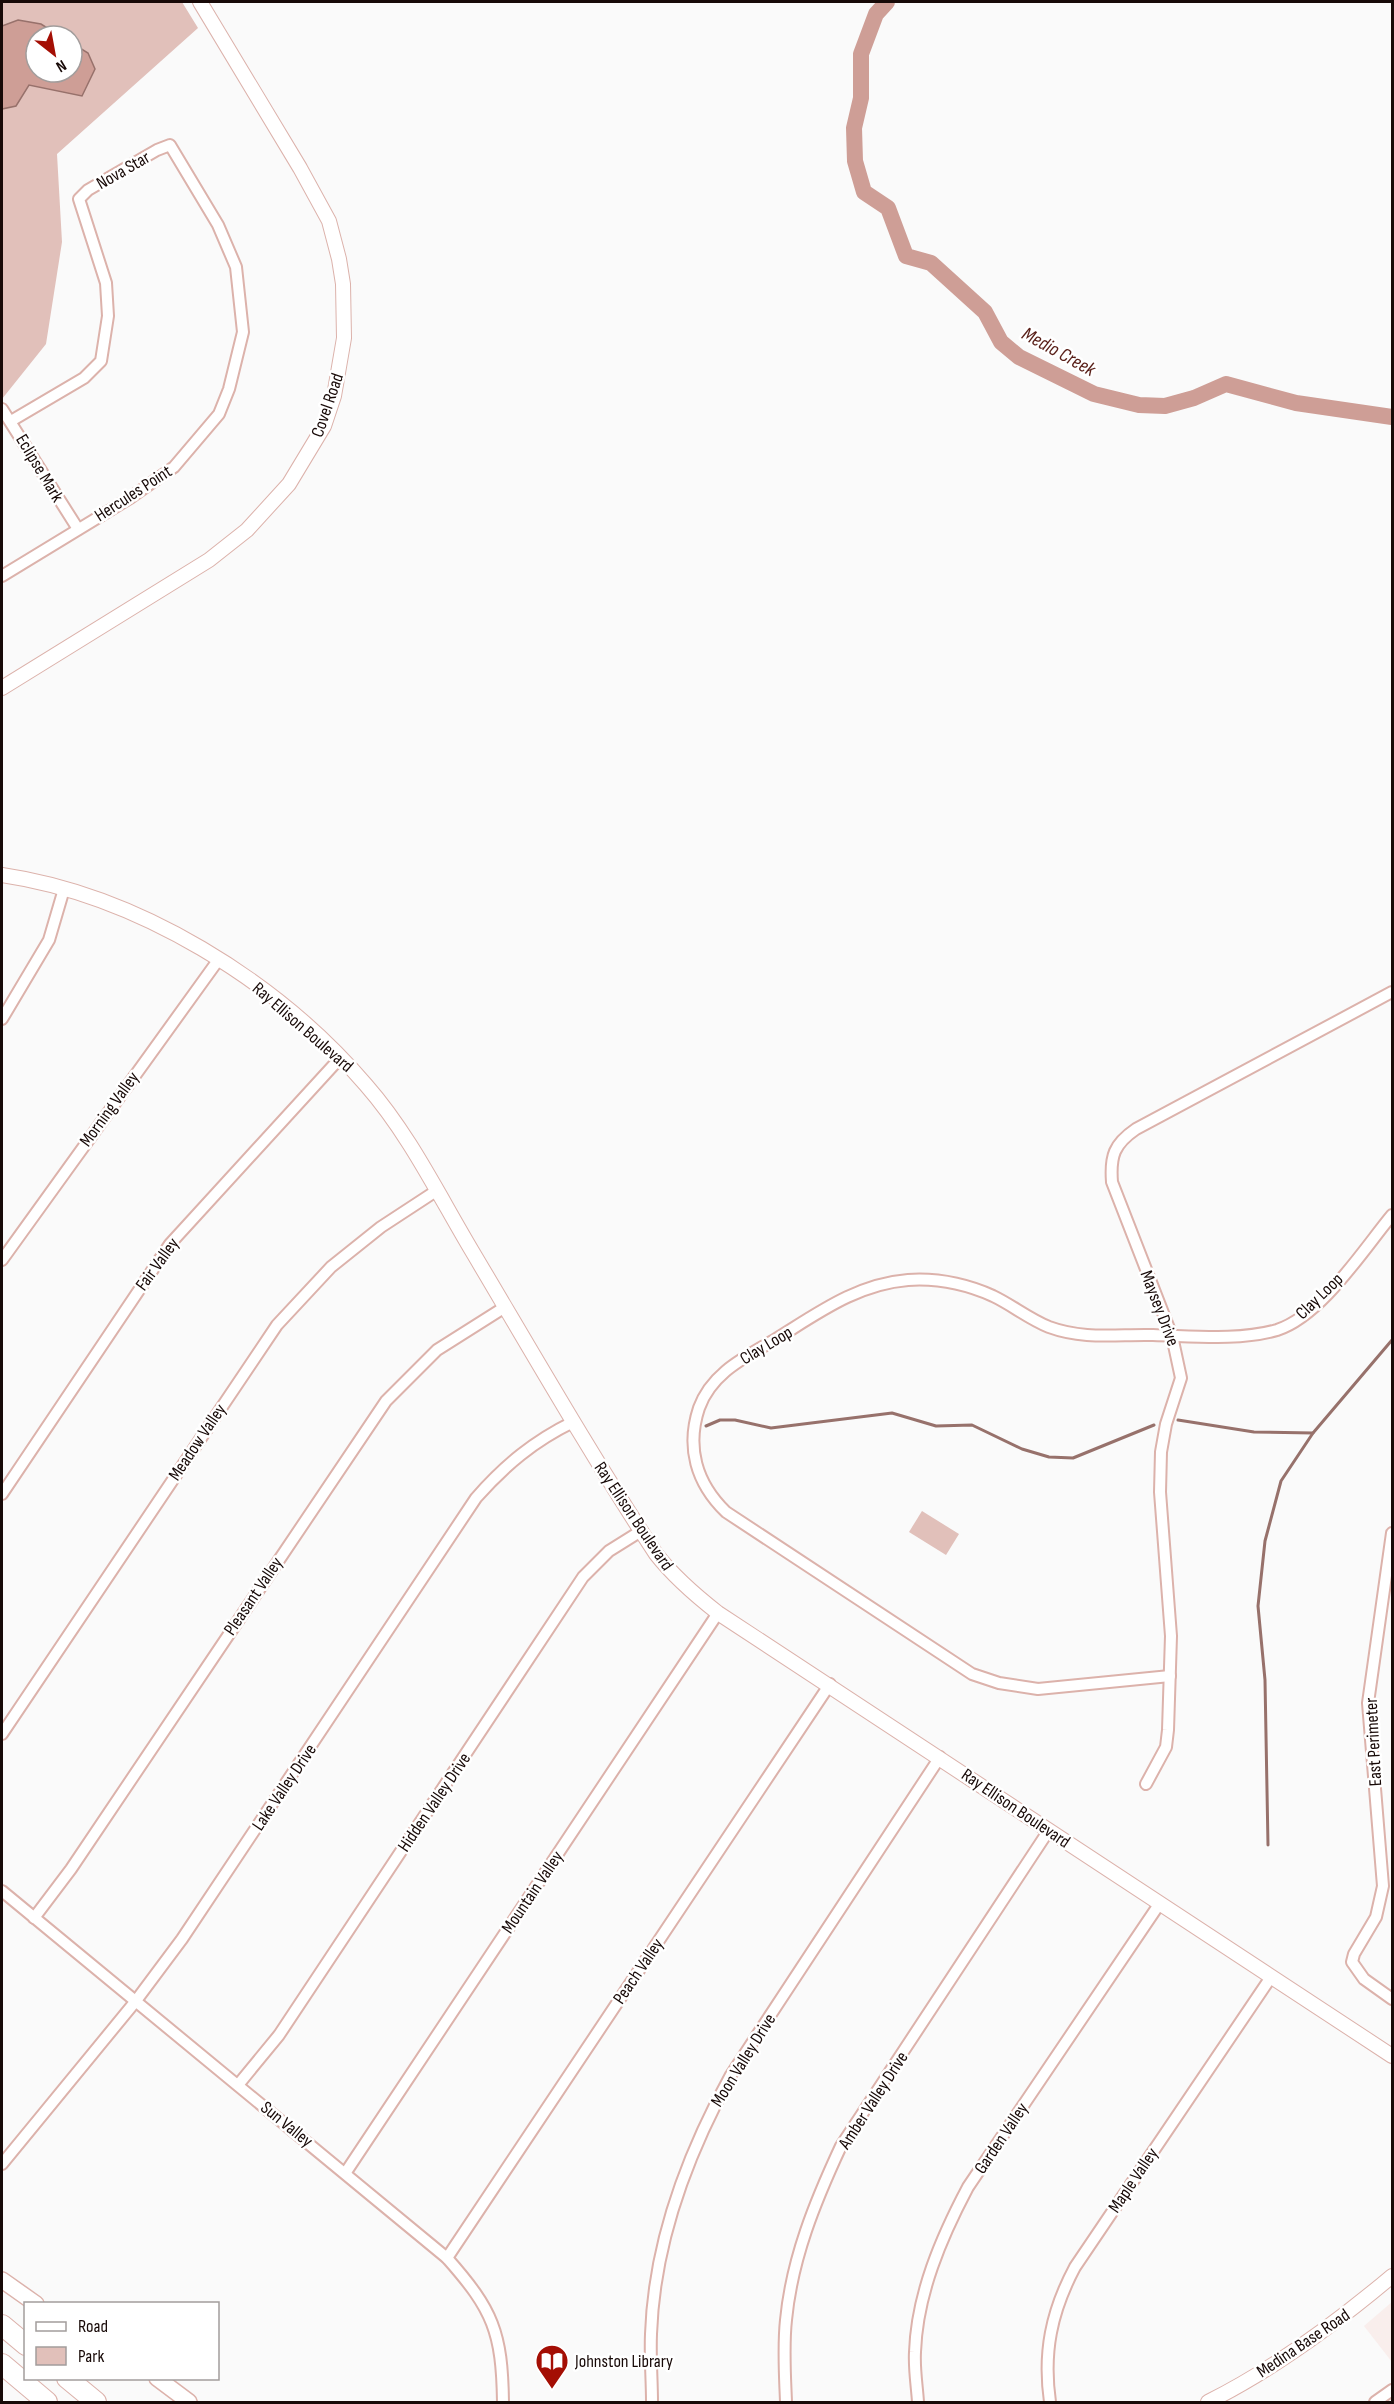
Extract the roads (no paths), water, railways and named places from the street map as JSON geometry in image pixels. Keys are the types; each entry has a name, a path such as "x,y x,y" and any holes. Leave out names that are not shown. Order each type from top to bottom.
{"highway":[{"path":"2,2325 24,2343"},
{"path":"2,2364 47,2403"},
{"path":"68,2380 96,2403"}],"main road":[{"path":"2,2280 33,2302"},
{"path":"158,2380 189,2403"}],"street":[{"name":"Covel Road","path":"2,688 209,560 247,530 289,484 324,426 334,396 344,338 343,284 329,221 300,168 200,2"},
{"name":"Nova Star","path":"11,421 84,378 101,361 108,316 106,283 79,199 88,190 157,150 170,146"},
{"name":"Hercules Point","path":"2,576 157,481 189,452 219,414 229,389 239,352 243,315 235,264 218,225 170,146"},
{"name":"Eclipse Mark","path":"2,408 78,529"},
{"name":"Ray Ellison Boulevard","path":"2,875 64,889 137,915 219,959 297,1018 341,1057 400,1128 573,1422 641,1531 670,1572 718,1613 830,1684 1392,2056"},
{"path":"2,1019 49,940 64,889"},
{"name":"Morning Valley","path":"2,1260 219,959"},
{"name":"Maysey Drive","path":"1146,1784 1166,1747 1171,1636 1160,1492 1165,1432 1181,1378 1172,1336 1112,1182 1111,1159 1114,1149 1136,1129 1392,992"},
{"name":"Fair Valley","path":"2,1494 170,1244 341,1057"},
{"name":"Meadow Valley","path":"2,1734 277,1324 331,1267 381,1227 436,1191"},
{"name":"Clay Loop","path":"1170,1676 1038,1689 999,1683 972,1674 726,1512 701,1479 696,1466 693,1433 700,1405 707,1392 731,1366 841,1299 858,1291 891,1282 927,1279 959,1284 994,1297 1037,1322 1086,1335 1172,1336 1265,1332 1299,1320 1324,1296 1392,1215"},
{"name":"Pleasant Valley","path":"34,1918 65,1878 386,1401 437,1350 505,1307"},
{"name":"Lake Valley Drive","path":"2,2164 135,2001 182,1939 476,1498 514,1458 534,1443 573,1422"},
{"name":"Hidden Valley Drive","path":"238,2085 279,2035 583,1577 601,1557 641,1531"},
{"name":"East Perimeter","path":"1392,1533 1368,1703 1383,1886 1376,1917 1352,1962 1364,1979 1392,1999"},
{"path":"1380,1611 1392,1612"},
{"name":"Mountain Valley","path":"346,2172 718,1613"},
{"name":"Peach Valley","path":"447,2258 830,1684"},
{"name":"Moon Valley Drive","path":"652,2403 651,2332 662,2255 677,2200 711,2111 731,2075 940,1757"},
{"name":"Amber Valley Drive","path":"786,2403 786,2321 791,2287 801,2244 818,2195 842,2146 1049,1830"},
{"name":"Sun Valley","path":"2,1891 346,2172 447,2258 476,2291 494,2324 503,2371 503,2403"},
{"name":"Garden Valley","path":"918,2403 915,2352 919,2319 930,2270 951,2219 968,2187 1160,1902"},
{"name":"Maple Valley","path":"1050,2403 1046,2353 1050,2329 1064,2288 1075,2267 1270,1977"},
{"name":"Medina Base Road","path":"1208,2403 1303,2345 1392,2276"},
{"path":"1375,2403 1392,2390"}],"waterway":[{"name":"Medio Creek","path":"887,2 876,14 861,54 861,98 854,128 855,161 864,192 888,208 906,256 931,263 985,312 1001,342 1019,357 1094,394 1139,405 1165,406 1194,398 1226,384 1296,403 1392,417"},
{"path":"1268,1845 1265,1680 1258,1606 1265,1541 1281,1481 1313,1433 1392,1340"},
{"path":"706,1426 720,1420 735,1420 771,1428 892,1413 936,1426 972,1425 1022,1449 1049,1457 1073,1458 1154,1425"},
{"path":"1178,1420 1254,1432 1313,1433"}],"place":[{"name":"Johnston Library","path":"552,2390"}]}
